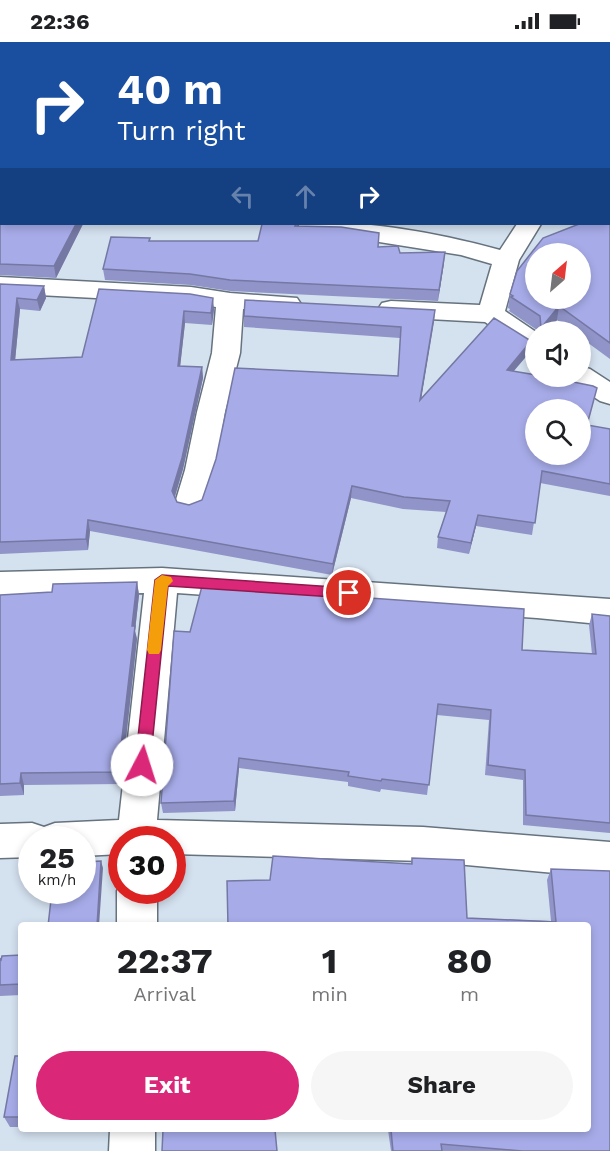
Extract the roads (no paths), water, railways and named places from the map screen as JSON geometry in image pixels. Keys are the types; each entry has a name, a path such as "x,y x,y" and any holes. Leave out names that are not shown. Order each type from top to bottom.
{"street":[{"path":"316,225 464,248 506,260"},
{"path":"491,314 506,260 528,225"},
{"path":"0,285 313,305"},
{"path":"190,503 200,470 211,412 226,353 230,301"},
{"path":"372,308 491,314 525,337"},
{"path":"591,382 610,395"},
{"path":"0,584 162,580 610,612"},
{"path":"137,826 162,580"},
{"path":"186,839 423,844 610,860"},
{"path":"0,841 18,840"},
{"path":"137,904 137,922"},
{"path":"132,1151 133,1132"}]}
